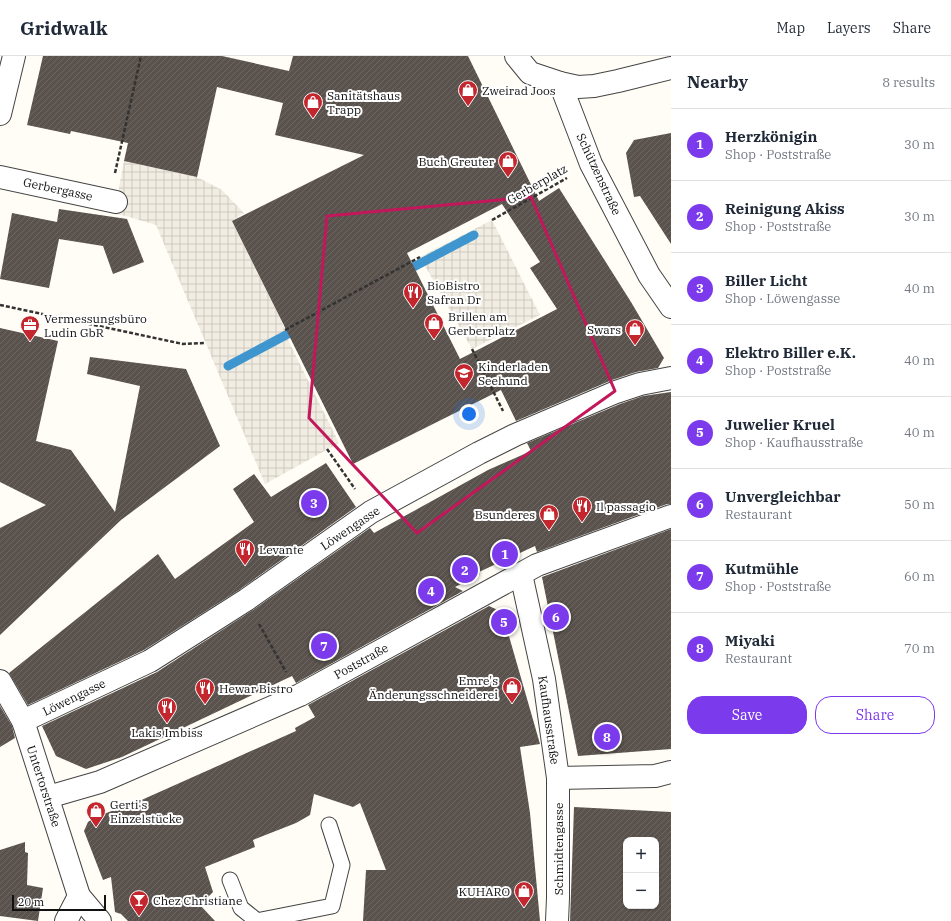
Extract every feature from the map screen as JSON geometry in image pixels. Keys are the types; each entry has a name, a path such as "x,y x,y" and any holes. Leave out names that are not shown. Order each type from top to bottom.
{"street":[{"path":"0,114 14,56"},
{"path":"516,56 530,74 578,87 594,86 624,80 671,68"},
{"name":"Schützenstraße","path":"560,83 592,164 649,275 671,307"},
{"name":"Gerbergasse","path":"0,177 116,202"},
{"name":"Löwengasse","path":"23,721 150,661 246,600 371,512 479,453 616,392 640,384 671,378"},
{"name":"Poststraße","path":"48,797 100,782 300,695 537,565 671,516"},
{"name":"Kaufhausstraße","path":"521,574 544,679 558,778 655,776 671,772"},
{"name":"Untertorstraße","path":"0,682 23,721 79,896"},
{"name":"Schmidtengasse","path":"557,921 558,778"},
{"path":"66,921 79,896 100,921"}],"lane":[{"path":"230,880 241,908 256,921 332,906 342,865 329,825"}],"path":[{"path":"121,177 115,174 141,56"},
{"name":"Gerberplatz","path":"492,220 592,164"},
{"path":"285,330 420,257"},
{"path":"0,305 183,344 206,343"},
{"path":"472,349 515,436"},
{"path":"327,449 371,512"},
{"path":"246,600 300,695"}],"highlighted area":[{"path":"531,197 615,391 417,533 309,418 327,216"}],"shaded area":[{"path":"124,161 197,177 222,190 244,213 232,221 280,317 289,342 339,443 265,484 156,225 114,214"},
{"path":"492,220 540,315 472,349 420,257"}],"building":[{"path":"43,56 222,56 289,71 293,56 468,56 539,201 559,188 631,302 664,358 658,368 636,372 612,380 516,421 501,390 353,464 232,221 364,155 275,135 283,103 217,87 197,177 124,161 128,143 71,131 70,134 27,125","holes":["502,204 540,262 530,268 557,309 460,359 407,253"]},
{"path":"671,133 671,244 640,196 634,197 626,153 634,140"},
{"path":"59,209 127,219 144,262 113,274 103,246 59,239 49,288 0,279 12,213 57,222"},
{"path":"0,328 58,341 36,441 71,450 115,512 140,386 87,374 90,357 186,369 220,446 121,520 0,635 0,528 46,505 0,482"},
{"path":"671,392 671,504 667,504 537,552 535,546 479,572 480,574 455,587 463,591 296,683 292,676 122,757 86,769 56,756 42,726 157,672 253,610 370,528 374,533 488,470 531,451 527,443 620,404 643,396"},
{"path":"326,463 356,507 239,590 144,650 28,705 9,673 158,554 175,579 254,522 233,489 254,474 271,497"},
{"path":"671,529 671,749 578,756 542,577"},
{"path":"489,606 502,612 540,744 520,747 530,813 540,921 363,921 366,870 386,870 360,803 353,807 314,794 310,815 296,823 253,840 255,847 205,867 213,892 200,905 215,921 128,921 121,914 115,912 111,877 103,880 84,831 88,822 95,817 137,802 296,731 295,728 315,717 308,705"},
{"path":"0,706 12,726 15,738 0,747"},
{"path":"574,807 671,812 671,921 570,921"},
{"path":"25,842 25,852 28,853 27,885 43,888 38,921 0,916 0,850"}],"waterway":[{"path":"404,272 474,235"},
{"path":"228,366 299,328"}],"place":[{"name":"Zweirad Joos","path":"468,107"},
{"name":"Sanitätshaus Trapp","path":"313,119"},
{"name":"Buch Greuter","path":"508,178"},
{"name":"BioBistro Safran Dr","path":"413,309"},
{"name":"Brillen am Gerberplatz","path":"434,340"},
{"name":"Vermessungsbüro Ludin GbR","path":"30,342"},
{"name":"Swars","path":"635,346"},
{"name":"Kinderladen Seehund","path":"464,390"},
{"name":"Biller Licht","path":"314,503"},
{"name":"Il passagio","path":"582,523"},
{"name":"Bsunderes","path":"549,531"},
{"name":"Herzkönigin","path":"505,554"},
{"name":"Levante","path":"245,566"},
{"name":"Reinigung Akiss","path":"465,570"},
{"name":"Elektro Biller e.K.","path":"431,591"},
{"name":"Unvergleichbar","path":"556,617"},
{"name":"Juwelier Kruel","path":"504,622"},
{"name":"Kutmühle","path":"324,646"},
{"name":"Emre's Änderungsschneiderei","path":"512,704"},
{"name":"Hewar Bistro","path":"205,705"},
{"name":"Lakis Imbiss","path":"167,724"},
{"name":"Miyaki","path":"607,737"},
{"name":"Gerti's Einzelstücke","path":"96,828"},
{"name":"KUHARO","path":"524,908"},
{"name":"Chez Christiane","path":"139,917"}]}
